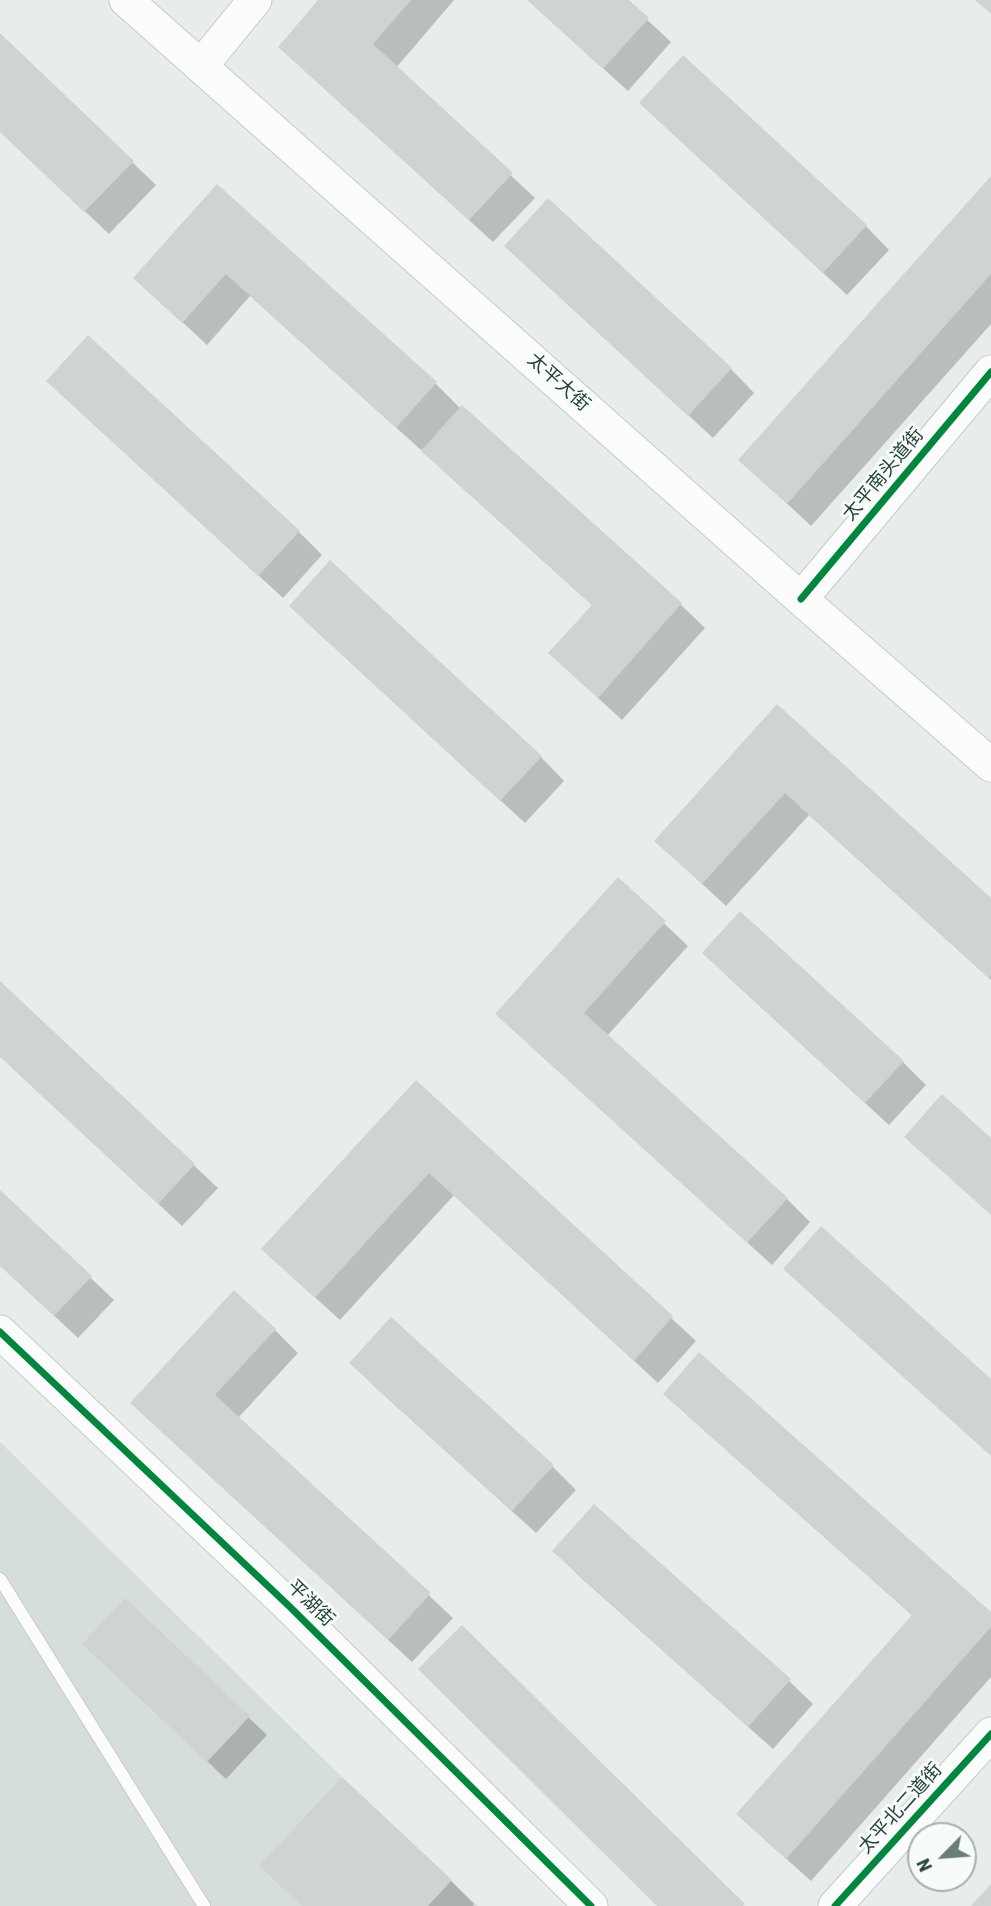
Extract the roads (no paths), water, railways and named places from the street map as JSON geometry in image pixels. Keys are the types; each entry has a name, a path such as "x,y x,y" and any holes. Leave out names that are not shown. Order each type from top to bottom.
{"street":[{"name":"太平大街","path":"126,0 991,765"},
{"path":"201,66 256,0"},
{"name":"太平南头道街","path":"801,599 991,372"},
{"name":"平湖街","path":"0,1332 289,1605 591,1906"},
{"name":"太平北二道街","path":"835,1906 991,1734"}],"lane":[{"path":"0,1579 204,1906"}]}
